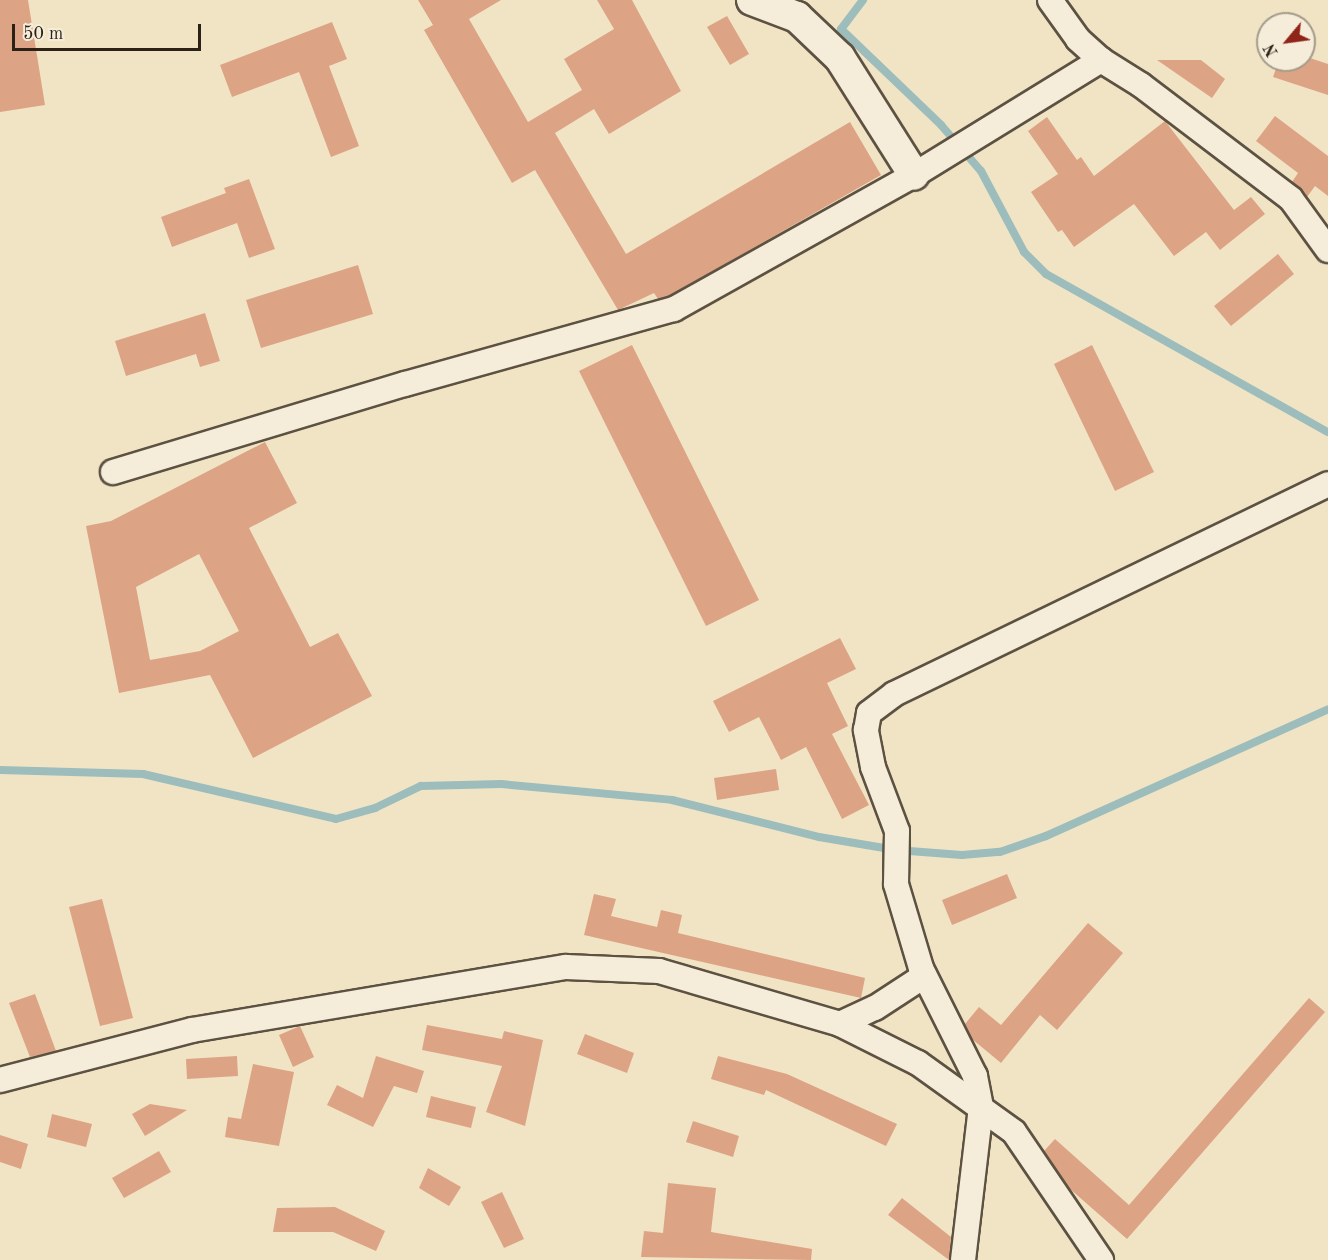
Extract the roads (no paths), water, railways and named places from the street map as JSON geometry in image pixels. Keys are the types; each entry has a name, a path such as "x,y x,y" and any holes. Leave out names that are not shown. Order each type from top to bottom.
{"street":[{"path":"752,0 797,17 840,58 914,175"},
{"path":"1050,0 1078,39 1101,60 1254,168 1318,221 1328,250"},
{"path":"113,472 405,384 674,309 914,175 1101,60"},
{"path":"963,1260 981,1107 975,1076 924,976 896,884 897,831 873,767 866,730 869,713 894,694 1328,484"},
{"path":"0,1080 192,1030 566,967 659,971 840,1024 918,1063 1014,1132 1101,1260"},
{"path":"840,1024 875,1008 924,976"}],"waterway":[{"path":"863,0 841,29 941,125 981,171 1024,252 1046,274 1328,432"},
{"path":"0,770 143,774 336,819 375,808 421,786 501,784 672,800 819,837 896,850 962,855 1000,852 1046,836 1328,709"}]}
